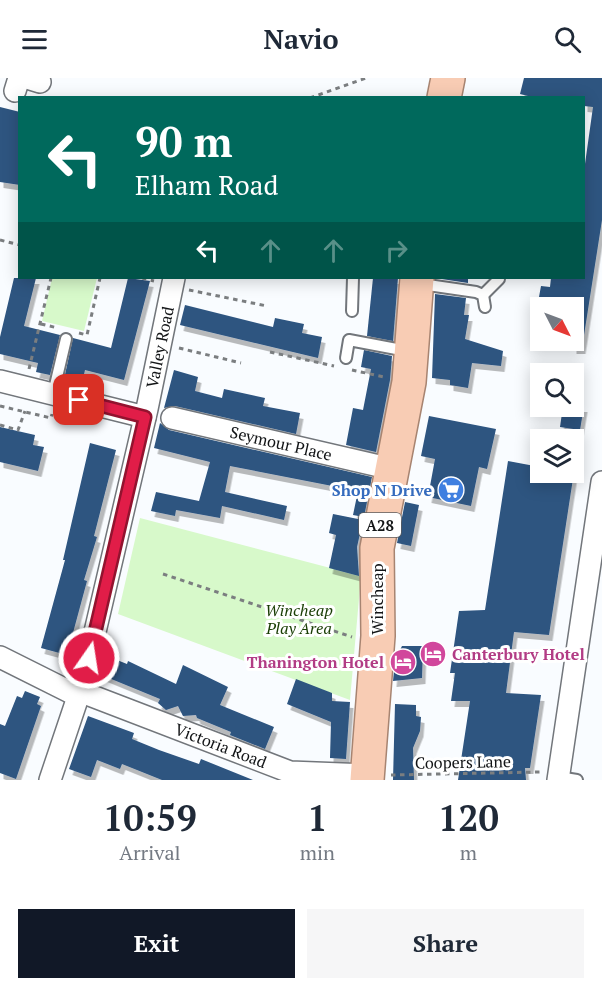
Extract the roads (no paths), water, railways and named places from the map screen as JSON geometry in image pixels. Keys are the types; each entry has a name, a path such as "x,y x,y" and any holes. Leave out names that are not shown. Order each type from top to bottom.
{"highway":[{"path":"444,96 448,78"},
{"name":"Wincheap","path":"368,778 378,636 377,548 413,352 417,280"}],"street":[{"name":"Valley Road","path":"50,780 78,694 145,417 173,282"},
{"path":"0,381 145,417"},
{"name":"Seymour Place","path":"172,418 392,469"},
{"path":"563,777 602,482"},
{"name":"Victoria Road","path":"0,657 78,694 290,772 368,778"}],"lane":[{"path":"352,311 353,279"},
{"path":"483,295 499,279"},
{"path":"417,280 483,295"},
{"path":"483,295 485,307"},
{"path":"53,394 67,334"},
{"path":"346,358 349,340 413,352"}],"place":[{"name":"Shop N Drive","path":"451,490"},
{"name":"Canterbury Hotel","path":"433,654"},
{"name":"Thanington Hotel","path":"403,662"}],"park label":[{"name":"Wincheap Play Area","path":"299,619"}]}
